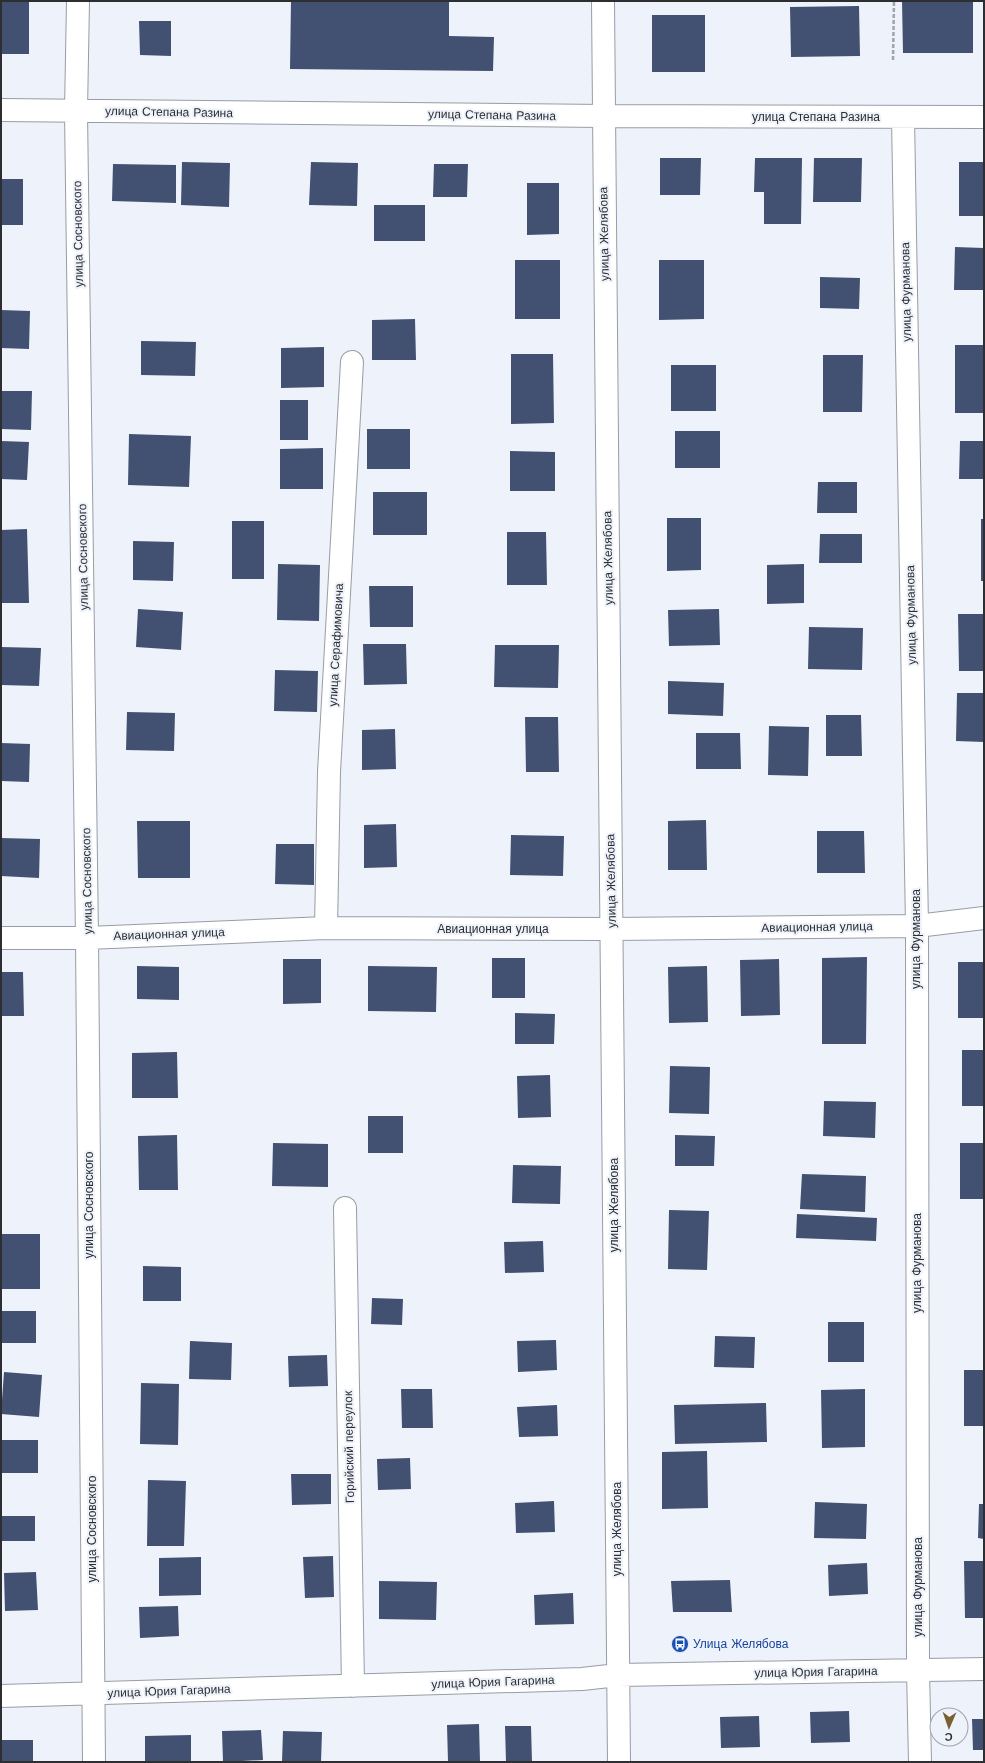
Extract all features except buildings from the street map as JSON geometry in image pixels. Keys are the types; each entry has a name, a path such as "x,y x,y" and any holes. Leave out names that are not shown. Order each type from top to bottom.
{"street":[{"name":"улица Сосновского","path":"78,1 76,111 87,938 94,1762"},
{"name":"улица Желябова","path":"603,1 619,1762"},
{"name":"улица Степана Разина","path":"1,110 603,116 984,117"},
{"name":"улица Фурманова","path":"903,117 916,926 918,1670 920,1762"},
{"name":"улица Серафимовича","path":"326,928 329,772 352,362"},
{"name":"Авиационная улица","path":"1,938 87,938 326,928 612,929 916,926 984,918"},
{"name":"Горийский переулок","path":"345,1208 353,1686"},
{"name":"улица Юрия Гагарина","path":"1,1696 582,1679 618,1675 984,1670"}],"path":[{"path":"893,60 894,1"}],"place":[{"name":"Улица Желябова","path":"680,1644"}]}
